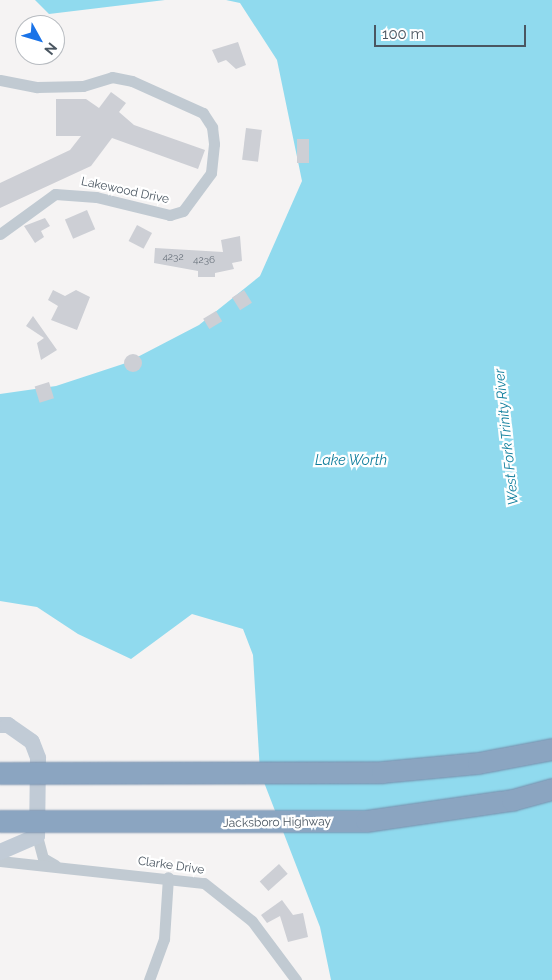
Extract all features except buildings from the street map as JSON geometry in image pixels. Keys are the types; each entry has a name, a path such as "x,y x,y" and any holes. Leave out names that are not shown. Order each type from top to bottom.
{"highway":[{"path":"0,773 382,772 478,762 552,749"},
{"name":"Jacksboro Highway","path":"0,821 366,821 512,800 552,789"}],"main road":[{"path":"0,852 37,836 36,750 4,725"}],"street":[{"name":"Lakewood Drive","path":"0,80 37,87 83,86 112,77 132,81 158,90 208,118 214,144 211,173 183,211 170,215 96,197 55,194 0,234"},
{"path":"37,836 43,858 62,867"},
{"name":"Clarke Drive","path":"0,861 168,877 204,883 220,893 252,921 296,980"},
{"path":"149,980 164,939 168,877"}],"water":[{"path":"35,0 165,0 49,14"},
{"name":"Lake Worth","path":"226,0 552,0 552,980 331,980 320,927 260,772 253,655 243,629 192,614 131,659 78,634 37,607 0,601 0,394 56,386 126,363 199,325 260,276 302,181 277,60 240,3"}],"water label":[{"name":"West Fork Trinity River","path":"506,437"}]}
